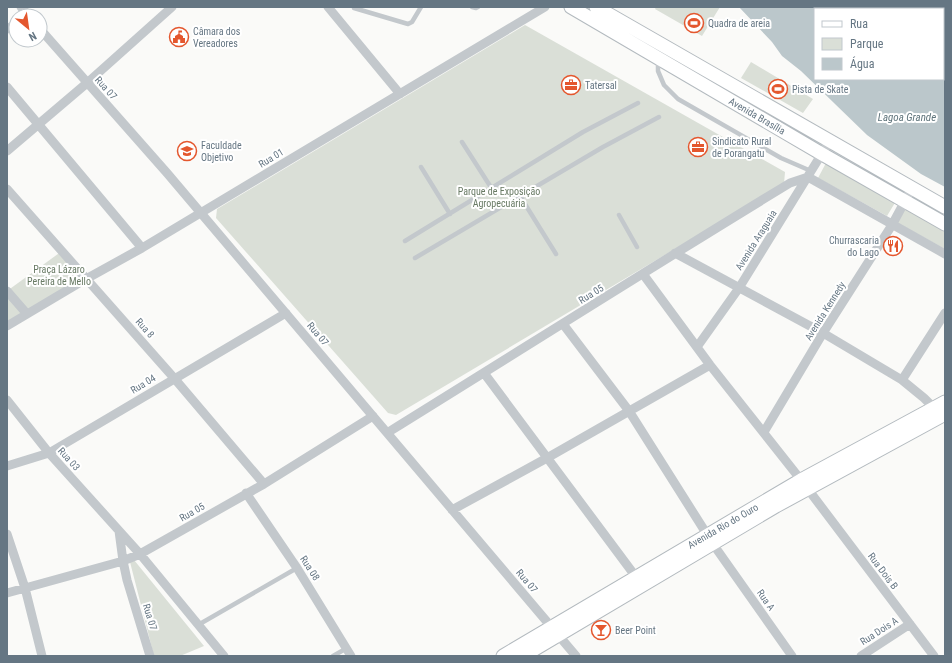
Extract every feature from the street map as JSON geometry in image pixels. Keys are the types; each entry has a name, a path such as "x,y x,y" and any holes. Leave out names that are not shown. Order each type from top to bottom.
{"main road":[{"name":"Avenida Brasília","path":"573,7 627,32 661,45 945,207"},
{"name":"Avenida Brasília","path":"596,7 658,58 945,224"},
{"path":"708,87 715,76"},
{"name":"Avenida Rio do Ouro","path":"620,592 636,577 808,490 856,456 941,410"},
{"name":"Avenida Rio do Ouro","path":"503,656 534,643 710,540"},
{"name":"Avenida Rio do Ouro","path":"523,656 534,643"}],"street":[{"path":"7,151 87,83 172,7"},
{"path":"328,7 400,94"},
{"name":"Rua 01","path":"7,326 142,248 545,7"},
{"name":"Rua 07","path":"48,38 201,213 576,656"},
{"path":"7,87 142,248"},
{"name":"Avenida Araguaia","path":"697,347 739,288 829,142"},
{"path":"810,174 892,224 945,254"},
{"name":"Rua 05","path":"387,433 675,253 790,183 810,174"},
{"name":"Avenida Kennedy","path":"764,432 823,333 892,224 912,188"},
{"name":"Rua 8","path":"7,189 174,378 264,484"},
{"path":"675,253 823,333 902,380 941,410"},
{"name":"Rua Dois B","path":"643,274 710,365 764,432 934,656"},
{"path":"7,291 27,314"},
{"name":"Rua 04","path":"7,466 49,453 286,313"},
{"path":"902,380 945,313"},
{"name":"Rua A","path":"563,324 629,411 710,540 792,656"},
{"path":"452,510 547,458 710,365"},
{"path":"484,373 636,577"},
{"name":"Rua 03","path":"7,400 49,453 140,554 224,656"},
{"name":"Rua 05","path":"7,593 123,561 140,554 264,484 373,416"},
{"name":"Rua 08","path":"246,493 297,568 349,652"},
{"path":"119,531 123,561"},
{"path":"7,534 25,588 42,656"},
{"name":"Rua 07","path":"123,561 150,656"},
{"name":"Rua Dois A","path":"861,656 910,624"}],"lane":[{"path":"354,8 408,24 412,22 421,7"},
{"path":"472,7 478,7"},
{"path":"661,45 658,58 658,71 664,85 678,99 810,174"},
{"path":"405,241 583,132 638,103"},
{"path":"415,258 603,147 659,117"},
{"path":"462,142 492,189"},
{"path":"421,167 450,214"},
{"path":"520,196 556,254"},
{"path":"619,215 638,247"},
{"path":"198,625 297,568"},
{"path":"333,656 349,652"}],"green space":[{"name":"Quadra de areia","path":"656,7 720,7 702,36 655,9"},
{"name":"Parque de Exposição Agropecuária","path":"525,25 785,172 784,184 396,415 388,413 216,218 217,209"},
{"name":"Pista de Skate","path":"751,62 813,99 803,113 741,78"},
{"path":"826,163 896,201 887,216 818,178"},
{"path":"906,206 945,229 945,249 896,222"},
{"name":"Praça Lázaro Pereira de Mello","path":"62,251 86,279 7,323 7,291"},
{"path":"134,560 204,646 180,656 154,656 130,562"}],"water":[{"name":"Lagoa Grande","path":"739,7 945,7 945,187 921,174 867,135 801,71 782,56 772,42"}],"place":[{"name":"Quadra de areia","path":"694,23"},
{"name":"Câmara dos Vereadores","path":"179,37"},
{"name":"Tatersal","path":"571,85"},
{"name":"Pista de Skate","path":"778,89"},
{"name":"Sindicato Rural de Porangatu","path":"698,147"},
{"name":"Faculdade Objetivo","path":"187,151"},
{"name":"Churrascaria do Lago","path":"893,246"},
{"name":"Beer Point","path":"601,630"}]}
